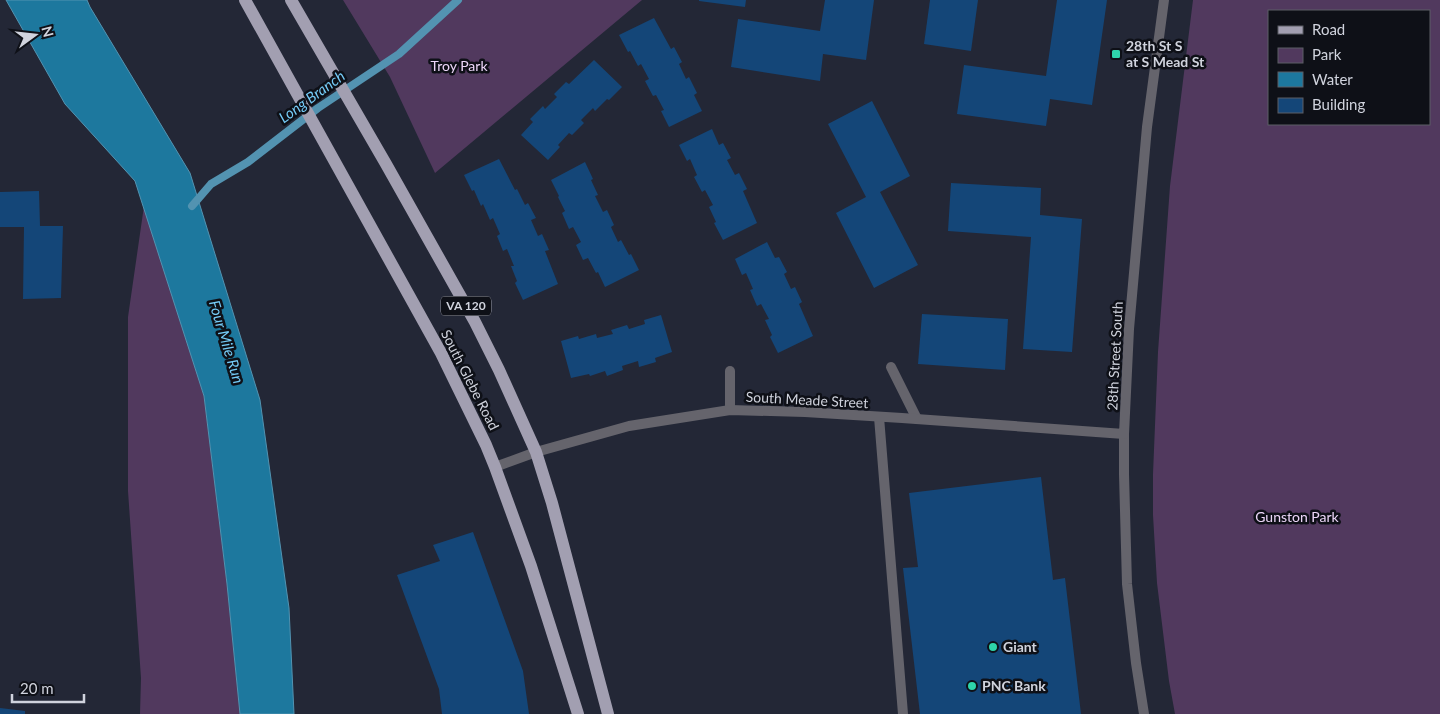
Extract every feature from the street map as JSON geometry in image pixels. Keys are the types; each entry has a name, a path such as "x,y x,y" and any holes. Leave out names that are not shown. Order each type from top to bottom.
{"main road":[{"name":"South Glebe Road","path":"245,0 441,354 495,467 531,566 578,714"},
{"name":"South Glebe Road","path":"292,2 475,322 536,452 554,510 608,714"}],"street":[{"name":"28th Street South","path":"1144,714 1127,584 1124,434 1129,329 1147,127 1164,0"},
{"path":"891,367 917,419"},
{"path":"730,371 730,410"},
{"name":"South Meade Street","path":"495,467 536,452 629,426 730,410 805,412 1124,434"},
{"path":"879,417 903,714"}],"green space":[{"name":"Troy Park","path":"343,0 642,0 435,173 390,77"},
{"name":"Gunston Park","path":"1193,0 1440,0 1440,714 1175,714 1157,583 1153,515 1158,352 1170,186"},
{"path":"144,206 161,241 204,396 227,584 240,714 140,714 141,678 128,491 128,317"}],"water":[{"name":"Four Mile Run","path":"6,0 87,0 190,173 260,400 289,608 294,714 240,714 227,584 204,396 135,181 65,104"}],"building":[{"path":"699,0 746,0 745,7"},
{"path":"825,0 874,0 866,60 823,54 820,81 731,67 738,19 820,31"},
{"path":"930,0 978,0 971,51 924,44"},
{"path":"1057,0 1107,0 1092,105 1050,99 1046,126 957,114 964,65 1046,76"},
{"path":"654,18 671,49 674,47 682,62 679,64 686,79 689,77 697,93 694,95 702,111 669,127 661,111 664,110 656,95 653,96 645,81 649,79 641,64 638,66 619,35"},
{"path":"594,60 622,87 595,111 593,108 581,120 584,123 572,135 569,133 548,160 521,135 533,122 530,119 543,106 545,109 557,97 554,94 566,82 569,84"},
{"path":"872,101 910,176 880,192 918,265 874,288 836,213 866,197 828,124"},
{"path":"712,129 719,145 723,143 731,158 727,160 735,175 739,173 747,189 743,191 757,223 723,240 714,223 716,222 709,207 713,205 705,190 702,192 694,177 697,175 690,159 687,161 679,145"},
{"path":"499,159 515,190 517,189 525,205 528,203 536,218 531,220 538,236 542,234 549,250 545,251 558,284 523,300 515,283 517,281 511,266 514,266 507,249 503,251 497,236 500,234 493,218 490,220 483,204 481,206 474,190 472,191 464,175"},
{"path":"585,162 598,195 595,196 603,212 607,210 614,225 611,227 618,242 621,240 639,270 605,287 598,272 596,273 588,258 583,260 576,245 581,242 573,227 569,229 562,213 565,211 551,180"},
{"path":"951,183 1041,188 1040,215 1082,219 1072,352 1023,349 1031,237 948,231"},
{"path":"39,191 40,226 63,226 61,298 23,299 24,227 0,227 0,192"},
{"path":"767,242 775,258 779,257 787,272 784,274 791,289 795,287 802,302 799,304 813,336 778,353 770,337 772,335 765,320 769,319 761,304 757,306 750,290 753,289 746,273 742,275 735,259"},
{"path":"922,314 1008,319 1005,370 918,364"},
{"path":"661,315 672,352 655,358 656,362 639,367 638,361 622,366 623,370 607,376 605,371 590,376 589,374 571,378 561,341 578,336 579,339 596,334 597,338 613,334 611,330 627,325 629,329 645,324 644,320"},
{"name":"Giant","path":"1041,477 1053,580 1065,578 1081,714 920,714 903,568 918,567 909,493"},
{"path":"473,532 523,671 529,714 442,714 439,689 397,575 440,561 433,545"},
{"path":"0,708 25,711 25,714 0,714"}],"waterway":[{"name":"Long Branch","path":"192,206 211,184 248,162 318,108 399,54 458,0"}],"place":[{"name":"28th St S at S Mead St","path":"1116,54"},
{"name":"Giant","path":"993,647"},
{"name":"PNC Bank","path":"972,686"}]}
